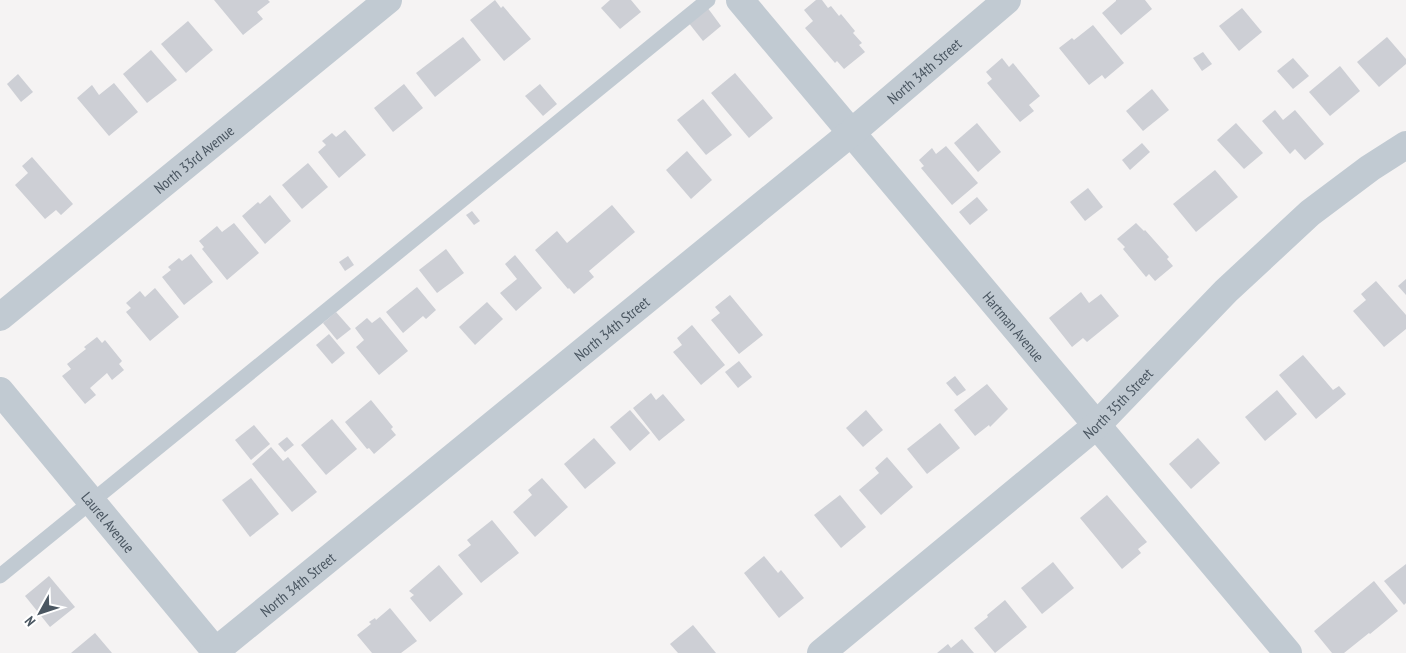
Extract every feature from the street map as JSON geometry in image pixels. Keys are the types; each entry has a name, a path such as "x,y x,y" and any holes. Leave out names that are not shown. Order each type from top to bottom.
{"street":[{"name":"North 33rd Avenue","path":"0,316 388,0"},
{"name":"Hartman Avenue","path":"740,0 1288,653"},
{"name":"North 34th Street","path":"215,652 850,132 1007,0"},
{"name":"North 35th Street","path":"821,653 1097,425 1226,290 1310,214 1370,168 1406,145"},
{"name":"Laurel Avenue","path":"0,391 215,652"}],"lane":[{"path":"0,576 708,0"}],"building":[{"path":"214,0 268,0 270,2 257,12 263,19 243,35"},
{"path":"495,0 501,8 503,6 531,39 504,61 470,20"},
{"path":"610,0 631,0 641,12 620,29 601,8"},
{"path":"816,0 822,0 828,8 831,6 839,16 841,14 862,43 859,45 865,52 844,69 837,61 835,63 805,28 813,21 804,10"},
{"path":"1116,0 1145,0 1152,9 1121,35 1102,13"},
{"path":"707,7 721,26 703,41 688,22"},
{"path":"1242,8 1262,32 1239,51 1219,26"},
{"path":"188,21 213,50 186,73 161,44"},
{"path":"1093,25 1124,63 1105,79 1102,75 1089,85 1059,48 1072,38 1074,40"},
{"path":"463,37 481,60 435,97 416,73"},
{"path":"1387,37 1406,59 1406,64 1379,87 1357,62"},
{"path":"151,50 177,80 147,103 123,74"},
{"path":"1203,52 1212,64 1202,71 1193,58"},
{"path":"1002,58 1009,67 1013,63 1040,96 1029,105 1034,111 1020,122 987,83 992,79 986,72"},
{"path":"1293,58 1309,76 1293,89 1277,71"},
{"path":"1340,66 1360,91 1330,116 1309,92"},
{"path":"735,73 773,118 749,138 711,93"},
{"path":"18,74 33,92 21,102 7,84"},
{"path":"114,83 138,112 109,136 77,98 92,85 99,95"},
{"path":"404,84 423,108 393,132 374,108"},
{"path":"540,84 557,104 543,116 525,96"},
{"path":"1152,89 1169,110 1143,131 1126,111"},
{"path":"703,99 732,135 706,155 677,120"},
{"path":"1275,110 1283,120 1295,110 1324,144 1305,160 1295,149 1290,154 1262,121"},
{"path":"977,123 1001,152 978,172 954,143"},
{"path":"1236,123 1263,153 1244,169 1217,140"},
{"path":"345,130 366,155 339,178 318,152 326,145 322,141 332,133 336,137"},
{"path":"1142,143 1150,152 1130,170 1122,160"},
{"path":"946,146 978,183 952,205 921,168 924,166 919,160 932,148 936,154"},
{"path":"687,151 712,180 691,199 666,170"},
{"path":"32,157 73,204 61,215 56,210 45,219 15,185 28,173 22,166"},
{"path":"308,163 328,187 302,209 282,185"},
{"path":"1215,170 1238,197 1196,232 1173,204"},
{"path":"1088,188 1103,207 1085,221 1070,202"},
{"path":"270,195 291,221 265,244 242,216 258,202 260,204"},
{"path":"977,197 988,210 970,225 959,212"},
{"path":"612,205 635,232 589,271 594,277 574,294 535,250 557,231 567,243"},
{"path":"472,211 480,221 474,225 466,215"},
{"path":"234,223 259,253 227,280 202,249 204,247 199,241 217,226 222,232"},
{"path":"1136,223 1145,230 1169,257 1167,259 1173,266 1155,281 1149,274 1146,277 1123,249 1125,247 1117,239"},
{"path":"446,249 464,273 437,293 419,270"},
{"path":"191,254 213,282 184,305 162,277 171,270 168,267 179,258 182,261"},
{"path":"515,255 542,288 516,311 500,293 517,279 505,264"},
{"path":"348,256 354,265 345,271 339,262"},
{"path":"1406,279 1406,295 1398,286"},
{"path":"1376,281 1406,315 1406,329 1384,347 1353,311 1366,300 1361,294"},
{"path":"417,287 436,310 426,319 423,316 403,333 386,312"},
{"path":"155,288 179,317 150,341 126,312 131,308 126,303 140,291 145,297"},
{"path":"1081,292 1089,303 1101,294 1119,316 1087,342 1083,338 1072,347 1049,318"},
{"path":"730,295 763,335 739,354 711,320 720,313 715,307"},
{"path":"487,302 503,319 475,345 459,327"},
{"path":"336,312 351,329 337,340 323,323"},
{"path":"380,317 408,351 379,375 356,347 364,340 355,328 367,318 372,323"},
{"path":"692,325 725,365 701,385 673,352 682,345 677,338"},
{"path":"329,334 345,353 332,364 316,345"},
{"path":"97,337 102,343 105,340 122,361 119,364 124,370 112,380 107,373 90,388 96,395 85,404 62,376 71,369 67,364 86,349 84,347"},
{"path":"1303,355 1333,390 1339,386 1346,394 1316,419 1279,375"},
{"path":"739,361 752,377 738,388 725,372"},
{"path":"955,376 966,390 957,396 946,383"},
{"path":"987,384 1008,409 990,427 989,425 975,436 954,410"},
{"path":"1277,390 1297,414 1265,441 1245,417"},
{"path":"651,393 656,400 663,394 685,420 659,441 633,408"},
{"path":"371,400 393,427 391,429 396,435 374,454 369,448 367,449 345,422"},
{"path":"630,410 650,433 630,451 610,427"},
{"path":"866,410 883,430 863,447 846,428"},
{"path":"332,419 357,449 326,475 301,445"},
{"path":"940,423 960,448 927,474 907,449"},
{"path":"254,425 270,444 251,460 235,440"},
{"path":"287,437 294,445 285,452 278,444"},
{"path":"594,438 616,463 585,489 564,464"},
{"path":"1198,438 1220,463 1191,489 1169,464"},
{"path":"271,447 283,461 288,457 317,492 292,512 252,464"},
{"path":"887,457 913,487 881,515 859,490 879,473 875,468"},
{"path":"251,478 279,514 250,537 222,500"},
{"path":"542,478 568,507 535,537 513,512 532,495 528,490"},
{"path":"840,495 866,527 841,548 814,515"},
{"path":"1107,495 1147,542 1138,549 1141,553 1122,569 1080,518"},
{"path":"492,520 519,553 481,583 458,555 471,545 467,540"},
{"path":"764,556 778,573 781,570 804,598 779,618 744,573"},
{"path":"1053,562 1074,588 1042,614 1021,588"},
{"path":"1406,564 1406,603 1404,605 1384,581"},
{"path":"439,565 463,594 430,622 410,598 414,595 409,591"},
{"path":"49,576 75,607 50,627 25,596"},
{"path":"1374,581 1398,611 1344,653 1332,653 1314,631"},
{"path":"1005,600 1027,627 995,653 974,628"},
{"path":"390,608 417,641 401,653 372,653 357,635 371,624 369,622 375,618 376,620"},
{"path":"693,625 716,653 678,653 670,644"},
{"path":"95,633 112,653 71,653"},
{"path":"962,639 974,653 937,653 948,644 951,648"}]}
